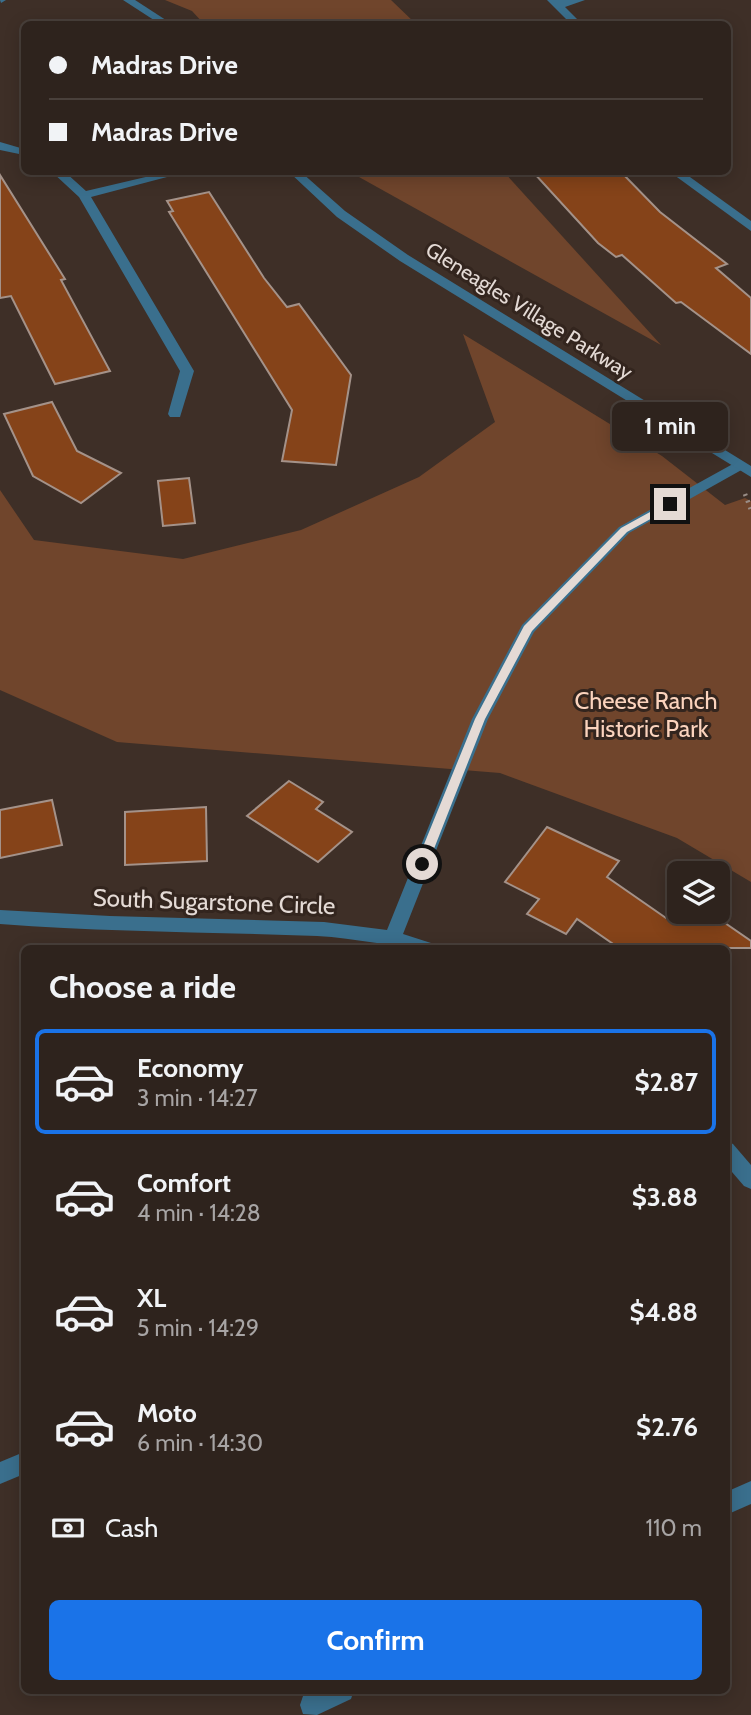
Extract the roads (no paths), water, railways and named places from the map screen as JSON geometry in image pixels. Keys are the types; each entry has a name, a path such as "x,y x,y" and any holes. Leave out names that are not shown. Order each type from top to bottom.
{"street":[{"path":"128,0 162,21"},
{"path":"555,3 580,0"},
{"path":"555,3 574,21"},
{"path":"0,146 21,151"},
{"path":"61,175 84,195 187,371 175,414"},
{"path":"84,195 167,175"},
{"name":"Gleneagles Village Parkway","path":"298,175 341,214 404,258 745,469"},
{"path":"680,175 751,227"},
{"path":"393,937 480,719 528,629 624,530 745,469"},
{"name":"South Sugarstone Circle","path":"0,917 96,924 299,929 393,937 416,945"},
{"path":"730,1155 751,1180"},
{"path":"0,1473 21,1464"},
{"path":"730,1502 751,1492"},
{"path":"311,1704 333,1694"}],"park label":[{"name":"Cheese Ranch Historic Park","path":"646,715"}]}
